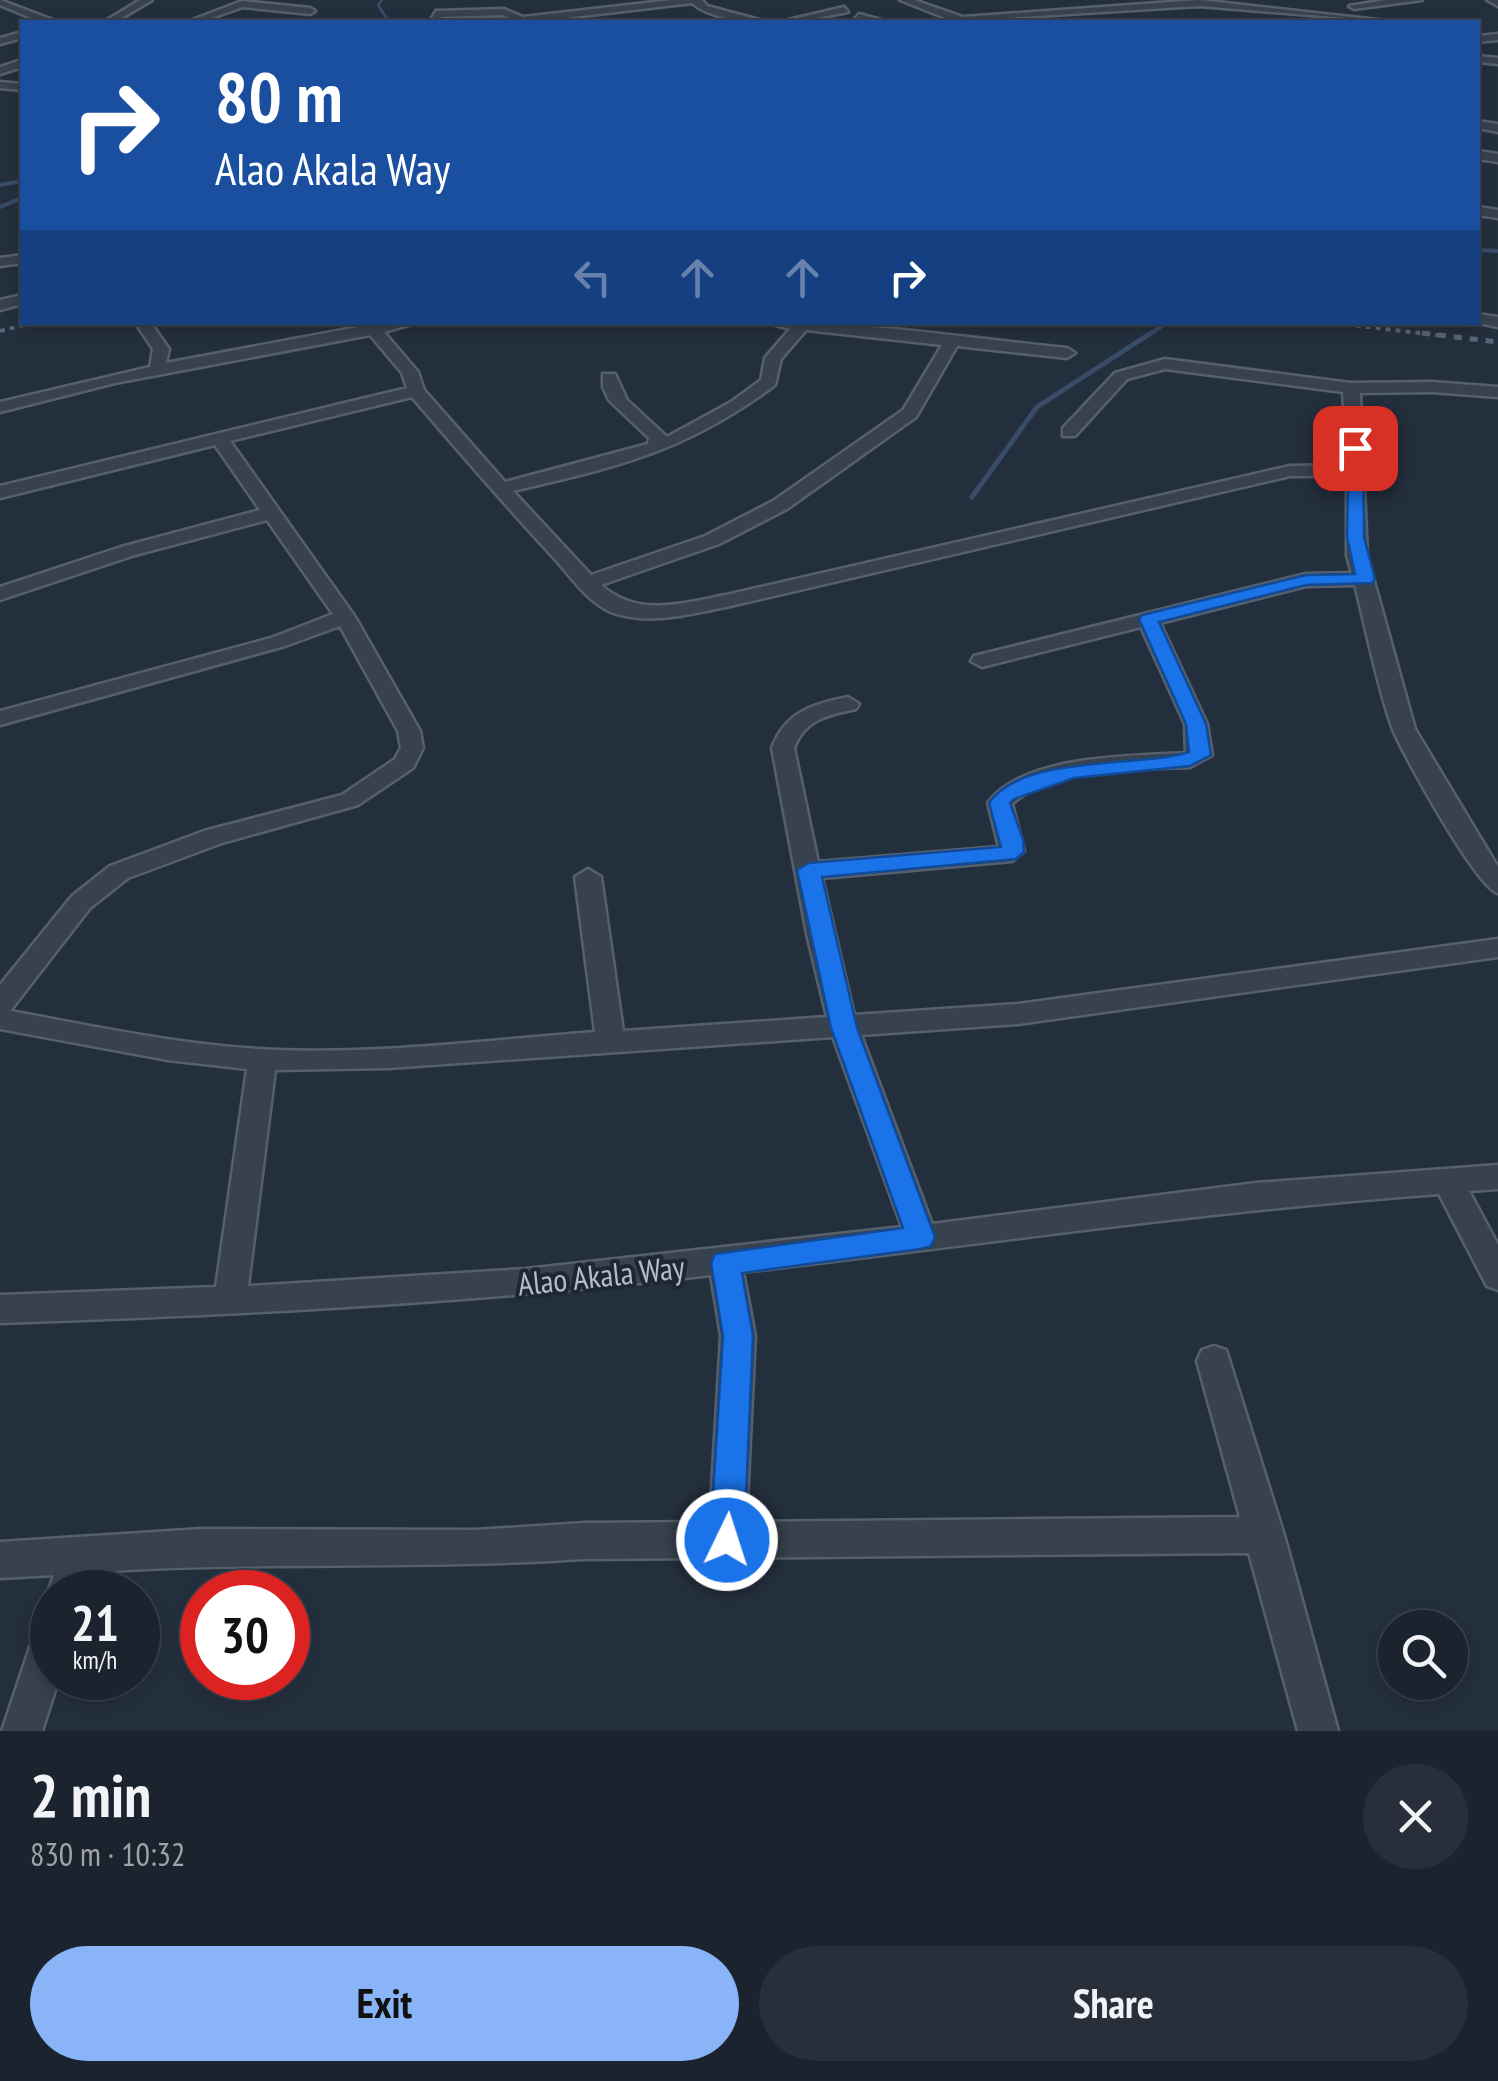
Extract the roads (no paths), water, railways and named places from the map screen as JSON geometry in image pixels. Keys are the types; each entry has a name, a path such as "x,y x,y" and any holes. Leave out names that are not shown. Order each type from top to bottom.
{"street":[{"path":"112,20 147,0"},
{"path":"541,20 696,0 704,8 754,20"},
{"path":"905,0 962,20 1199,3 1252,4 1376,20"},
{"path":"1274,0 1368,7 1395,0 1417,0"},
{"path":"0,2 44,20"},
{"path":"986,3 994,16"},
{"path":"198,20 242,4 310,11"},
{"path":"287,20 327,4"},
{"path":"1147,8 1200,15"},
{"path":"795,20 844,10"},
{"path":"1121,10 1141,20"},
{"path":"435,20 436,14 495,11 520,20"},
{"path":"1048,11 1060,20"},
{"path":"0,18 30,14"},
{"path":"858,17 869,20"},
{"path":"144,325 160,350 157,371"},
{"path":"0,407 157,371 398,325"},
{"path":"794,325 1067,353"},
{"path":"500,489 656,449 704,428 769,382 773,358 801,326"},
{"path":"374,330 410,372 416,391 500,489 616,606 671,610 726,600 1290,472 1354,470"},
{"path":"589,583 712,540 780,505 910,414 953,340"},
{"path":"1069,432 1121,376 1164,364 1350,388 1432,387 1496,396"},
{"path":"609,377 612,394 620,404 658,437 656,449"},
{"path":"1350,388 1355,402 1357,556 1404,729 1474,851 1498,885"},
{"path":"4,485 416,391"},
{"path":"0,1004 80,902 119,872 213,837 330,808 368,790 405,764 412,748 408,732 346,617 218,437"},
{"path":"0,594 128,551 271,512"},
{"path":"982,661 1306,580 1366,579"},
{"path":"0,718 278,642 346,617"},
{"path":"809,870 1008,854 1012,852 1012,839 1000,803 1006,794 1071,772 1190,760 1200,755 1196,724 1148,619"},
{"path":"848,704 819,709 797,723 783,748 844,1028 920,1237"},
{"path":"588,877 610,1041"},
{"path":"0,1019 168,1050 262,1060 388,1057 1018,1014 1498,948"},
{"path":"230,1301 262,1060"},
{"name":"Alao Akala Way","path":"0,1309 230,1301 526,1283 1092,1219 1256,1194 1498,1177"},
{"path":"1447,1179 1496,1267"},
{"path":"726,1263 738,1336 727,1540"},
{"path":"1214,1361 1318,1731"},
{"path":"0,1560 202,1547 475,1548 584,1541 1266,1535"},
{"path":"75,1570 80,1555"},
{"path":"22,1731 32,1700"}],"waterway":[{"path":"382,0 378,5 388,20"},
{"path":"0,185 20,181"},
{"path":"0,207 20,199"},
{"path":"1480,250 1498,251"},
{"path":"1147,336 1164,325"},
{"path":"972,497 1037,407 1151,333"}],"railway":[{"path":"0,331 24,325"},
{"path":"1351,325 1444,336"},
{"path":"1422,333 1498,342"}]}
